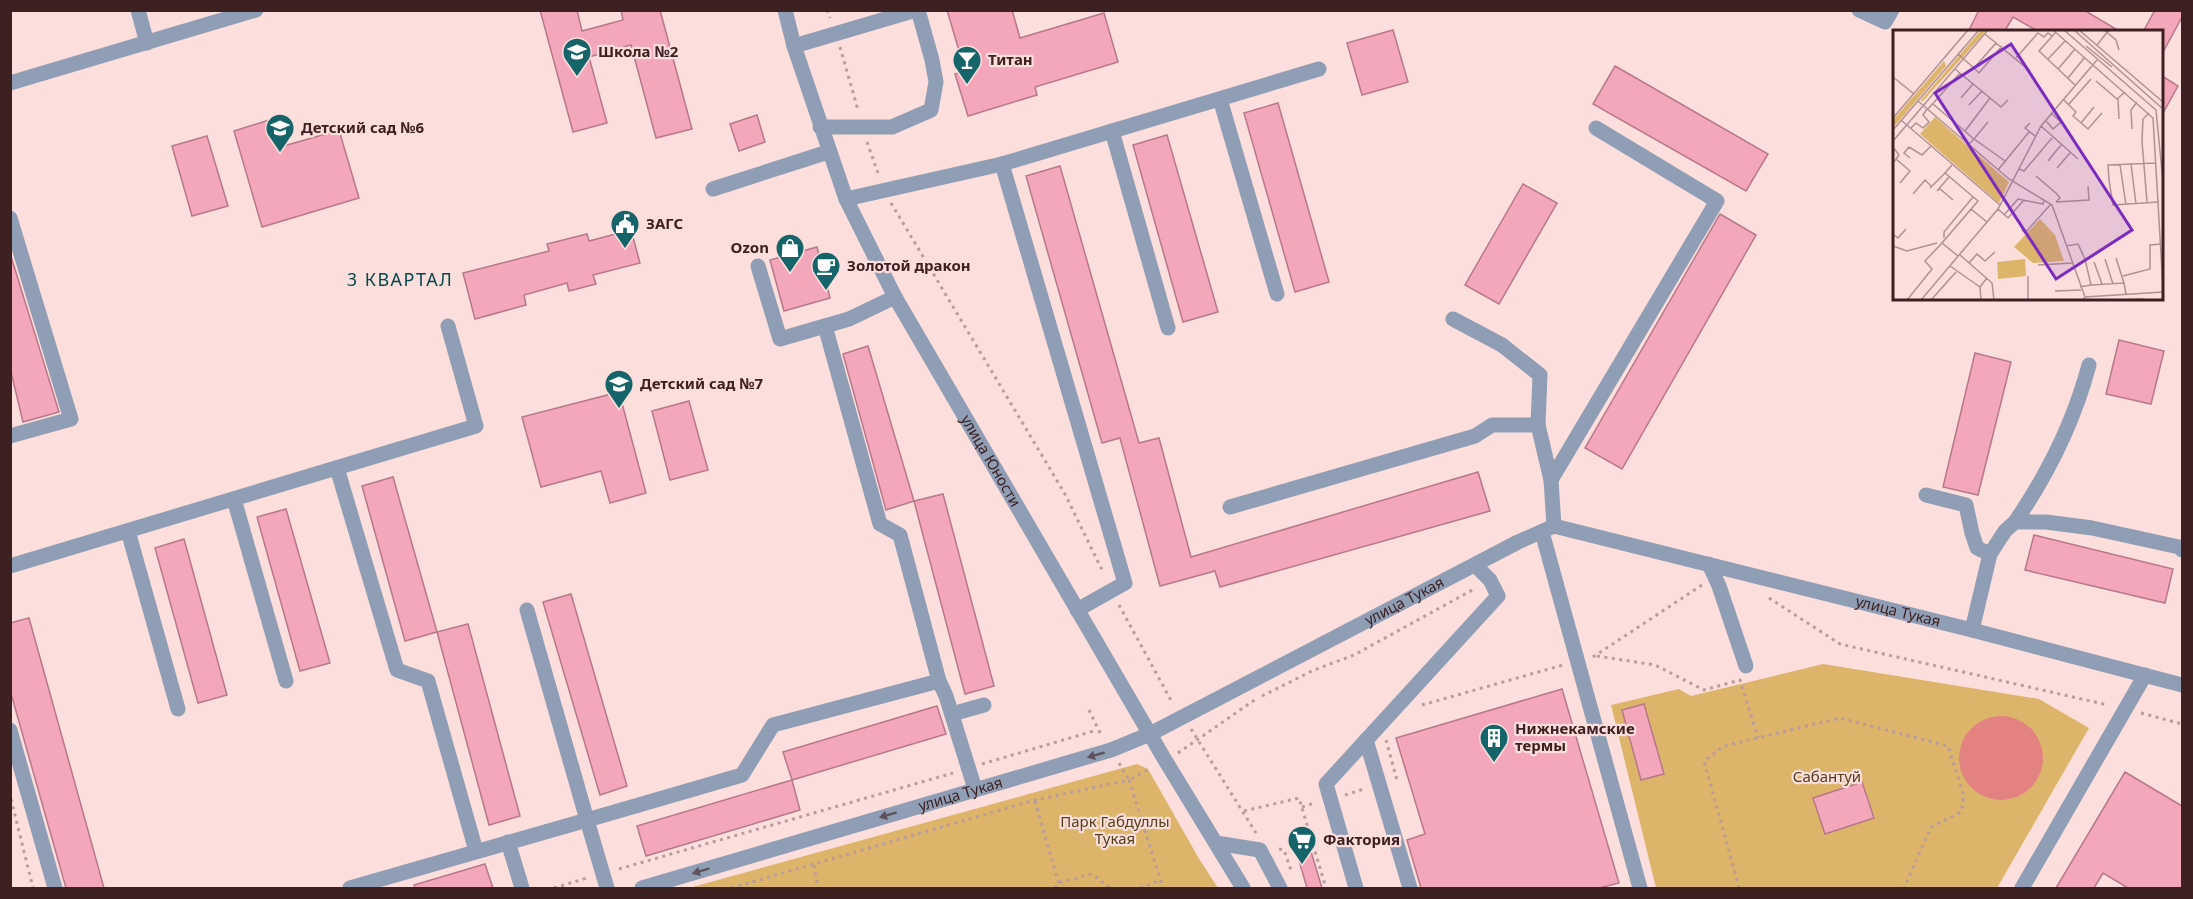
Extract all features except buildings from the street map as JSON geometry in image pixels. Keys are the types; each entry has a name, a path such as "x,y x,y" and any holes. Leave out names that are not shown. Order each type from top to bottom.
{"street":[{"path":"138,10 147,43"},
{"path":"10,83 256,10"},
{"name":"улица Юности","path":"785,10 794,46 828,152 846,199 895,297 1150,734 1243,888"},
{"path":"794,46 917,10 936,82 931,110 892,127 820,127"},
{"path":"1859,10 1885,22 1893,10"},
{"path":"846,199 1002,164 1320,69"},
{"path":"1220,99 1277,294"},
{"path":"1551,480 1717,201 1596,128"},
{"path":"1112,131 1168,328"},
{"path":"713,189 828,152"},
{"path":"1002,164 1125,583 1077,610"},
{"path":"10,218 71,419 10,436"},
{"path":"758,266 780,339 849,320 895,297"},
{"path":"1453,320 1502,345 1540,375 1538,425 1551,480 1548,529 1577,661 1640,888"},
{"path":"10,566 476,426 448,326"},
{"path":"825,326 880,524 900,535 939,681 952,714 975,789"},
{"path":"1972,630 1990,554 2034,494 2080,396 2089,365"},
{"path":"1230,507 1475,436 1492,425 1538,425"},
{"path":"337,468 398,670 428,681 476,851"},
{"path":"1926,495 1966,505 1977,548 1990,554"},
{"path":"234,499 286,681"},
{"path":"2015,522 2046,522 2092,528 2182,550"},
{"name":"улица Тукая","path":"642,888 1111,750 1150,734 1548,529 1708,564 2182,685"},
{"path":"128,531 178,709"},
{"path":"1708,564 1719,585 1746,666"},
{"path":"1356,888 1326,784 1498,596 1490,580 1475,565"},
{"path":"527,610 605,881"},
{"path":"2022,888 2145,675"},
{"path":"350,888 742,775 772,725 939,681"},
{"path":"952,714 984,705"},
{"path":"10,730 55,888"},
{"path":"1366,740 1410,888"},
{"path":"508,842 522,888"},
{"path":"1216,843 1260,850 1280,888"}],"path":[{"path":"827,10 883,190 1065,494 1112,591 1173,704 1244,811 1299,798 1326,888"},
{"path":"1416,706 1597,656 1707,582 1719,585"},
{"path":"1760,596 1770,598 1840,644 2182,724"},
{"path":"1597,656 1655,665 1704,690 1740,680 1758,738"},
{"path":"1739,888 1704,760 1724,746 1840,718 1948,746 1964,796 1961,812 1931,827 1904,888"},
{"path":"554,888 605,881 1097,730"},
{"path":"1302,807 1397,780 1384,733"},
{"path":"731,888 1035,800 1129,780 1163,888"},
{"path":"10,797 33,888"},
{"path":"1035,800 1058,888"},
{"path":"814,865 818,888"},
{"path":"1058,883 1092,874 1110,888"},
{"path":"1140,888 1161,880"}],"green space":[{"name":"Сабантуй","path":"1823,664 2039,699 2089,728 1997,888 1656,888 1611,705 1679,689 1691,696"},
{"name":"Парк Габдуллы Тукая","path":"1137,764 1148,769 1218,888 689,888"}],"shaded area":[{"path":"1993,716 2009,716 2025,723 2036,734 2043,750 2040,774 2031,788 2009,800 1993,800 1977,793 1966,782 1959,766 1959,750 1966,734 1977,723"}],"place":[{"name":"Школа №2","path":"577,78"},
{"name":"Титан","path":"967,86"},
{"name":"Детский сад №6","path":"280,154"},
{"name":"ЗАГС","path":"625,250"},
{"name":"Ozon","path":"790,274"},
{"name":"Золотой дракон","path":"826,292"},
{"name":"Детский сад №7","path":"619,410"},
{"name":"Нижнекамские термы","path":"1494,764"},
{"name":"Фактория","path":"1302,866"}],"district":[{"name":"3 КВАРТАЛ","path":"400,280"}]}
